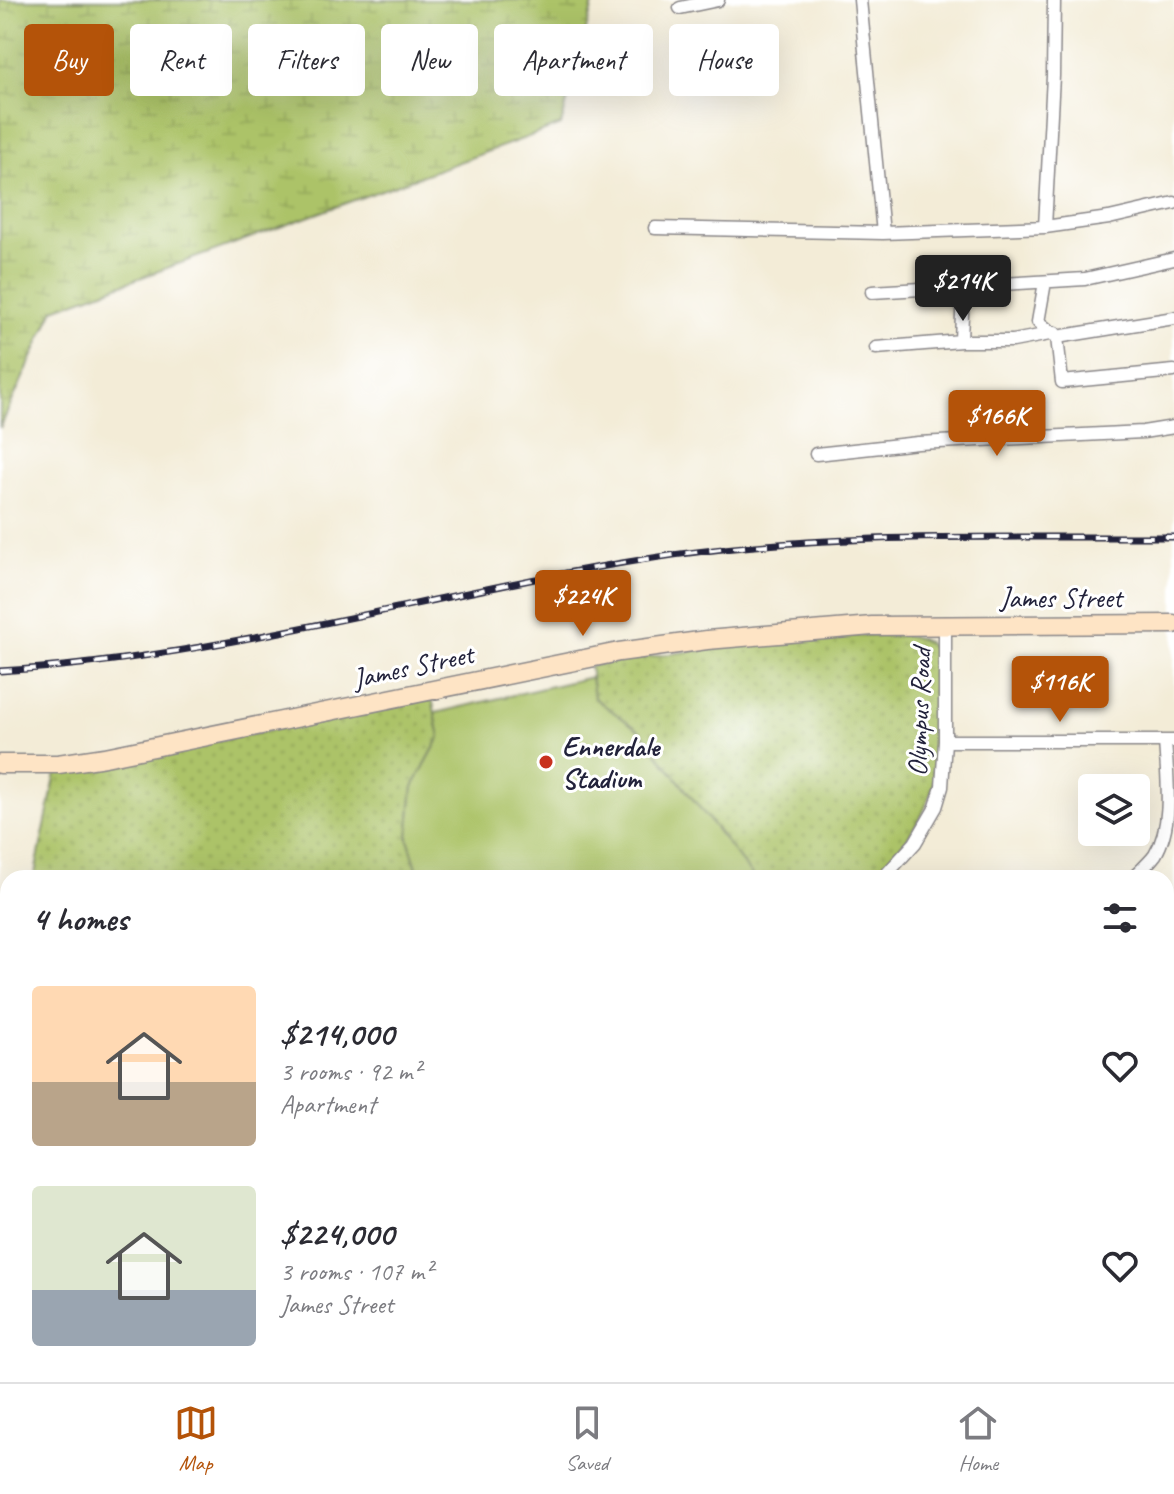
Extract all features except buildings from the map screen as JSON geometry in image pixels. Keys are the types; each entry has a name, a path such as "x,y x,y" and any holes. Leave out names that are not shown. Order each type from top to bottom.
{"street":[{"path":"680,8 718,0"},
{"path":"860,0 883,233"},
{"path":"1045,227 1054,0"},
{"path":"655,228 883,233 1045,227 1109,218 1174,203"},
{"path":"872,292 1085,279 1174,259"},
{"path":"1045,282 1038,322 1056,335 1060,379 1064,383 1174,371"},
{"path":"961,341 963,287"},
{"path":"876,348 961,341 1013,341 1174,318"},
{"path":"816,454 918,443 1143,432 1174,427"},
{"name":"James Street","path":"0,764 58,764 105,757 619,652 707,640 820,629 1174,624"},
{"name":"Olympus Road","path":"890,870 915,843 936,807 942,787 945,625"},
{"path":"945,741 1170,741 1164,832 1154,856 1141,870"}],"green space":[{"path":"0,0 594,0 588,24 494,24 494,96 569,96 561,125 54,309 0,428"},
{"path":"894,635 923,640 935,652 934,785 923,813 906,840 879,870 748,870 640,731 594,698 590,666 796,639"},
{"name":"Ennerdale Stadium","path":"591,677 594,698 640,731 748,870 418,870 408,838 413,787 440,737 435,713"},
{"path":"432,698 440,737 413,787 408,838 418,870 36,870 56,773"}],"railway":[{"path":"0,671 85,664 170,652 673,555 860,539 1174,537"}],"place":[{"name":"Ennerdale Stadium","path":"546,762"}]}
